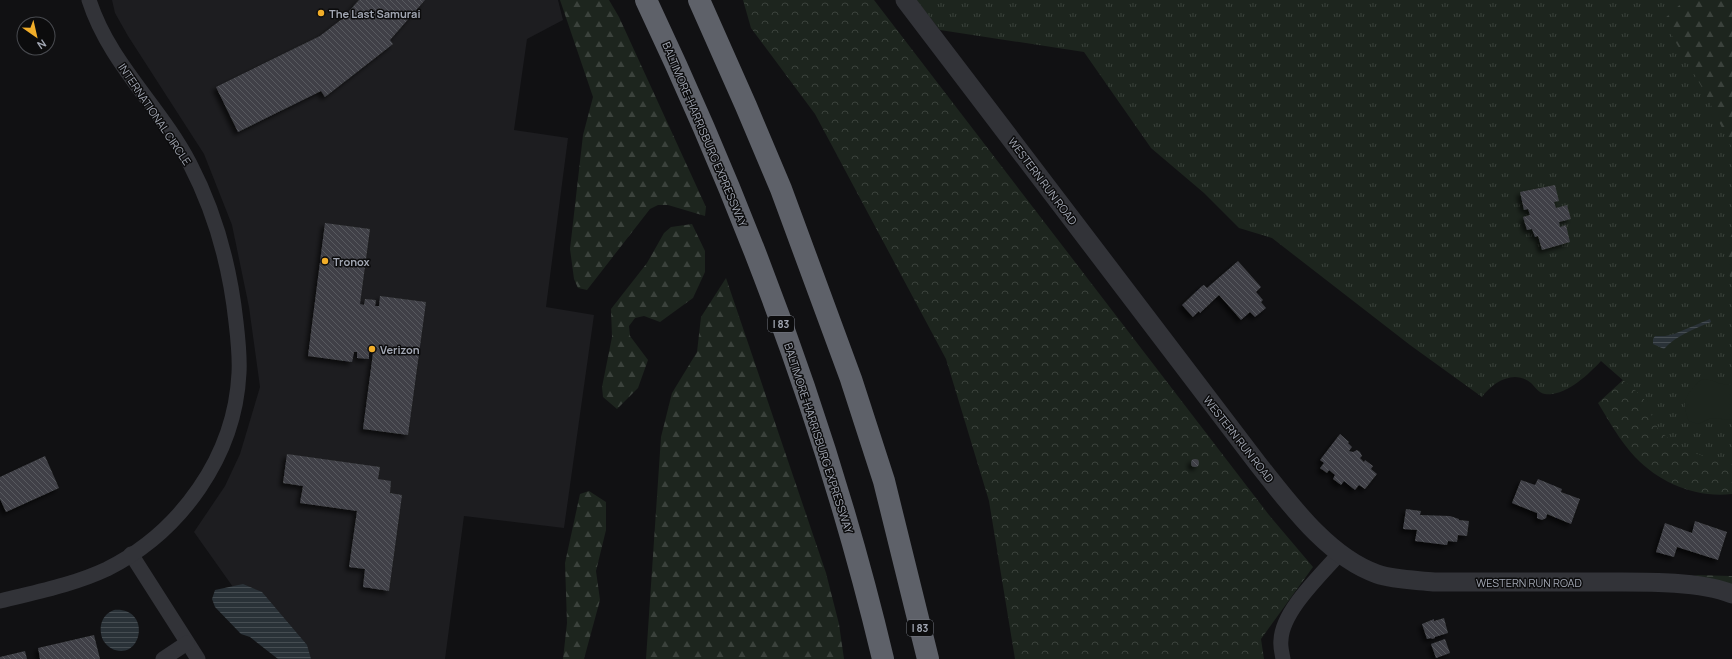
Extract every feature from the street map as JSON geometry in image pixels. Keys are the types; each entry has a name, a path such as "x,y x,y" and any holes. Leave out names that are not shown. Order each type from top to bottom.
{"highway":[{"name":"BALTIMORE-HARRISBURG EXPRESSWAY","path":"646,0 702,121 736,204 806,392 839,494 860,566 883,659"},
{"name":"I 83","path":"699,0 781,189 852,379 884,481 928,659"}],"street":[{"name":"INTERNATIONAL CIRCLE","path":"0,601 62,586 109,568 168,527 190,502 216,459 236,398 239,372 238,345 232,287 211,210 190,163 106,42 89,0"},
{"name":"WESTERN RUN ROAD","path":"905,0 1258,464 1288,502 1314,530 1340,553 1377,574 1404,579 1442,582 1648,582 1693,586 1725,591 1732,594"},
{"path":"1283,659 1281,640 1286,622 1295,606 1340,553"},
{"path":"131,554 198,659"},
{"path":"163,659 187,643"}],"shaded area":[{"path":"112,0 558,0 563,20 527,39 514,130 568,138 546,307 594,315 564,528 464,516 445,659 284,659 194,532 225,486 240,454 260,387 249,307 232,225 204,154 128,36 115,13"},
{"path":"1710,319 1711,322 1680,336 1664,349 1653,344 1653,339 1655,336 1674,334"},
{"path":"243,584 262,592 307,645 311,659 278,659 250,637 241,634 215,607 212,599 215,590"},
{"path":"114,610 126,611 134,616 138,624 139,632 137,641 132,647 125,651 115,650 107,645 104,642 102,635 101,627 103,619"}],"green space":[{"path":"560,0 609,0 619,17 706,207 705,216 668,205 658,205 650,209 587,290 578,288 574,279 570,249 583,135 593,97"},
{"path":"743,0 874,0 1269,515 1313,567 1261,639 1264,659 1015,659 989,501 946,359 815,114 751,28"},
{"path":"916,0 1732,0 1732,465 1669,449 1625,382 1601,361 1576,384 1560,392 1545,394 1537,390 1531,383 1524,379 1511,377 1498,382 1482,397 1410,345 1272,238 1239,228 1204,193 1151,148 1084,52 940,30"},
{"path":"1685,0 1732,0 1732,148 1704,91 1663,20"},
{"path":"692,224 705,251 705,272 693,298 660,322 644,316 635,318 629,326 630,336 648,360 638,388 617,409 603,397 602,387 612,337 611,309 647,263 664,233 671,227"},
{"path":"1732,234 1732,285 1724,251"},
{"path":"726,278 826,573 839,624 844,659 646,659 661,437 672,393 697,352 701,317"},
{"path":"1705,379 1721,384 1732,384 1732,420 1711,418 1698,424 1689,421 1685,407 1687,396 1698,382"},
{"path":"1623,380 1643,397 1658,429 1669,439 1688,452 1732,462 1732,494 1705,494 1679,487 1656,474 1635,457 1620,438 1598,403"},
{"path":"589,491 606,502 606,530 596,571 600,600 584,659 563,659 567,623 565,563 580,494"},
{"path":"1694,575 1732,576 1732,586"}],"building":[{"path":"359,0 425,0 390,40 393,44 325,97 321,91 238,132 216,87 320,36 342,19"},
{"path":"1555,185 1559,201 1554,202 1556,208 1567,205 1571,219 1559,222 1560,227 1566,225 1570,242 1542,250 1538,236 1535,237 1532,229 1527,230 1523,217 1530,215 1528,209 1524,210 1520,192"},
{"path":"325,223 370,229 360,304 364,305 365,299 376,300 375,306 379,306 380,296 426,302 408,435 363,429 373,353 369,353 369,359 357,358 357,352 354,352 352,362 308,356"},
{"path":"1238,261 1261,287 1256,292 1263,300 1261,302 1266,308 1255,317 1250,312 1241,320 1219,295 1200,313 1199,311 1193,317 1182,305 1202,286 1204,285 1207,288"},
{"path":"1340,434 1352,447 1349,451 1353,452 1357,450 1360,452 1362,456 1360,458 1364,462 1365,460 1373,466 1371,469 1377,474 1365,489 1359,485 1355,490 1344,481 1341,485 1333,479 1335,475 1329,470 1327,473 1320,468 1324,463 1320,460"},
{"path":"287,454 380,467 378,479 391,481 390,493 402,495 389,591 363,587 365,569 349,567 357,511 300,503 303,486 283,483"},
{"path":"45,456 59,488 6,512 0,499 0,477"},
{"path":"1193,459 1197,459 1199,463 1197,467 1193,467 1191,465 1191,461"},
{"path":"1538,479 1562,489 1561,492 1580,499 1571,524 1547,514 1546,518 1542,520 1537,518 1537,513 1512,503 1521,480 1535,485"},
{"path":"1406,509 1421,511 1420,515 1450,516 1459,520 1469,521 1467,536 1458,535 1457,542 1448,541 1447,545 1415,541 1417,530 1403,529"},
{"path":"1695,521 1727,532 1718,560 1677,547 1674,557 1656,552 1665,523 1692,533"},
{"path":"1444,618 1448,633 1432,639 1427,639 1422,624 1434,619 1434,621"},
{"path":"94,635 100,659 40,659 38,648"},
{"path":"1445,639 1450,653 1436,658 1431,644"},
{"path":"25,651 27,659 0,659 0,657"}],"place":[{"name":"The Last Samurai","path":"321,13"},
{"name":"Tronox","path":"325,261"},
{"name":"Verizon","path":"372,349"}]}
